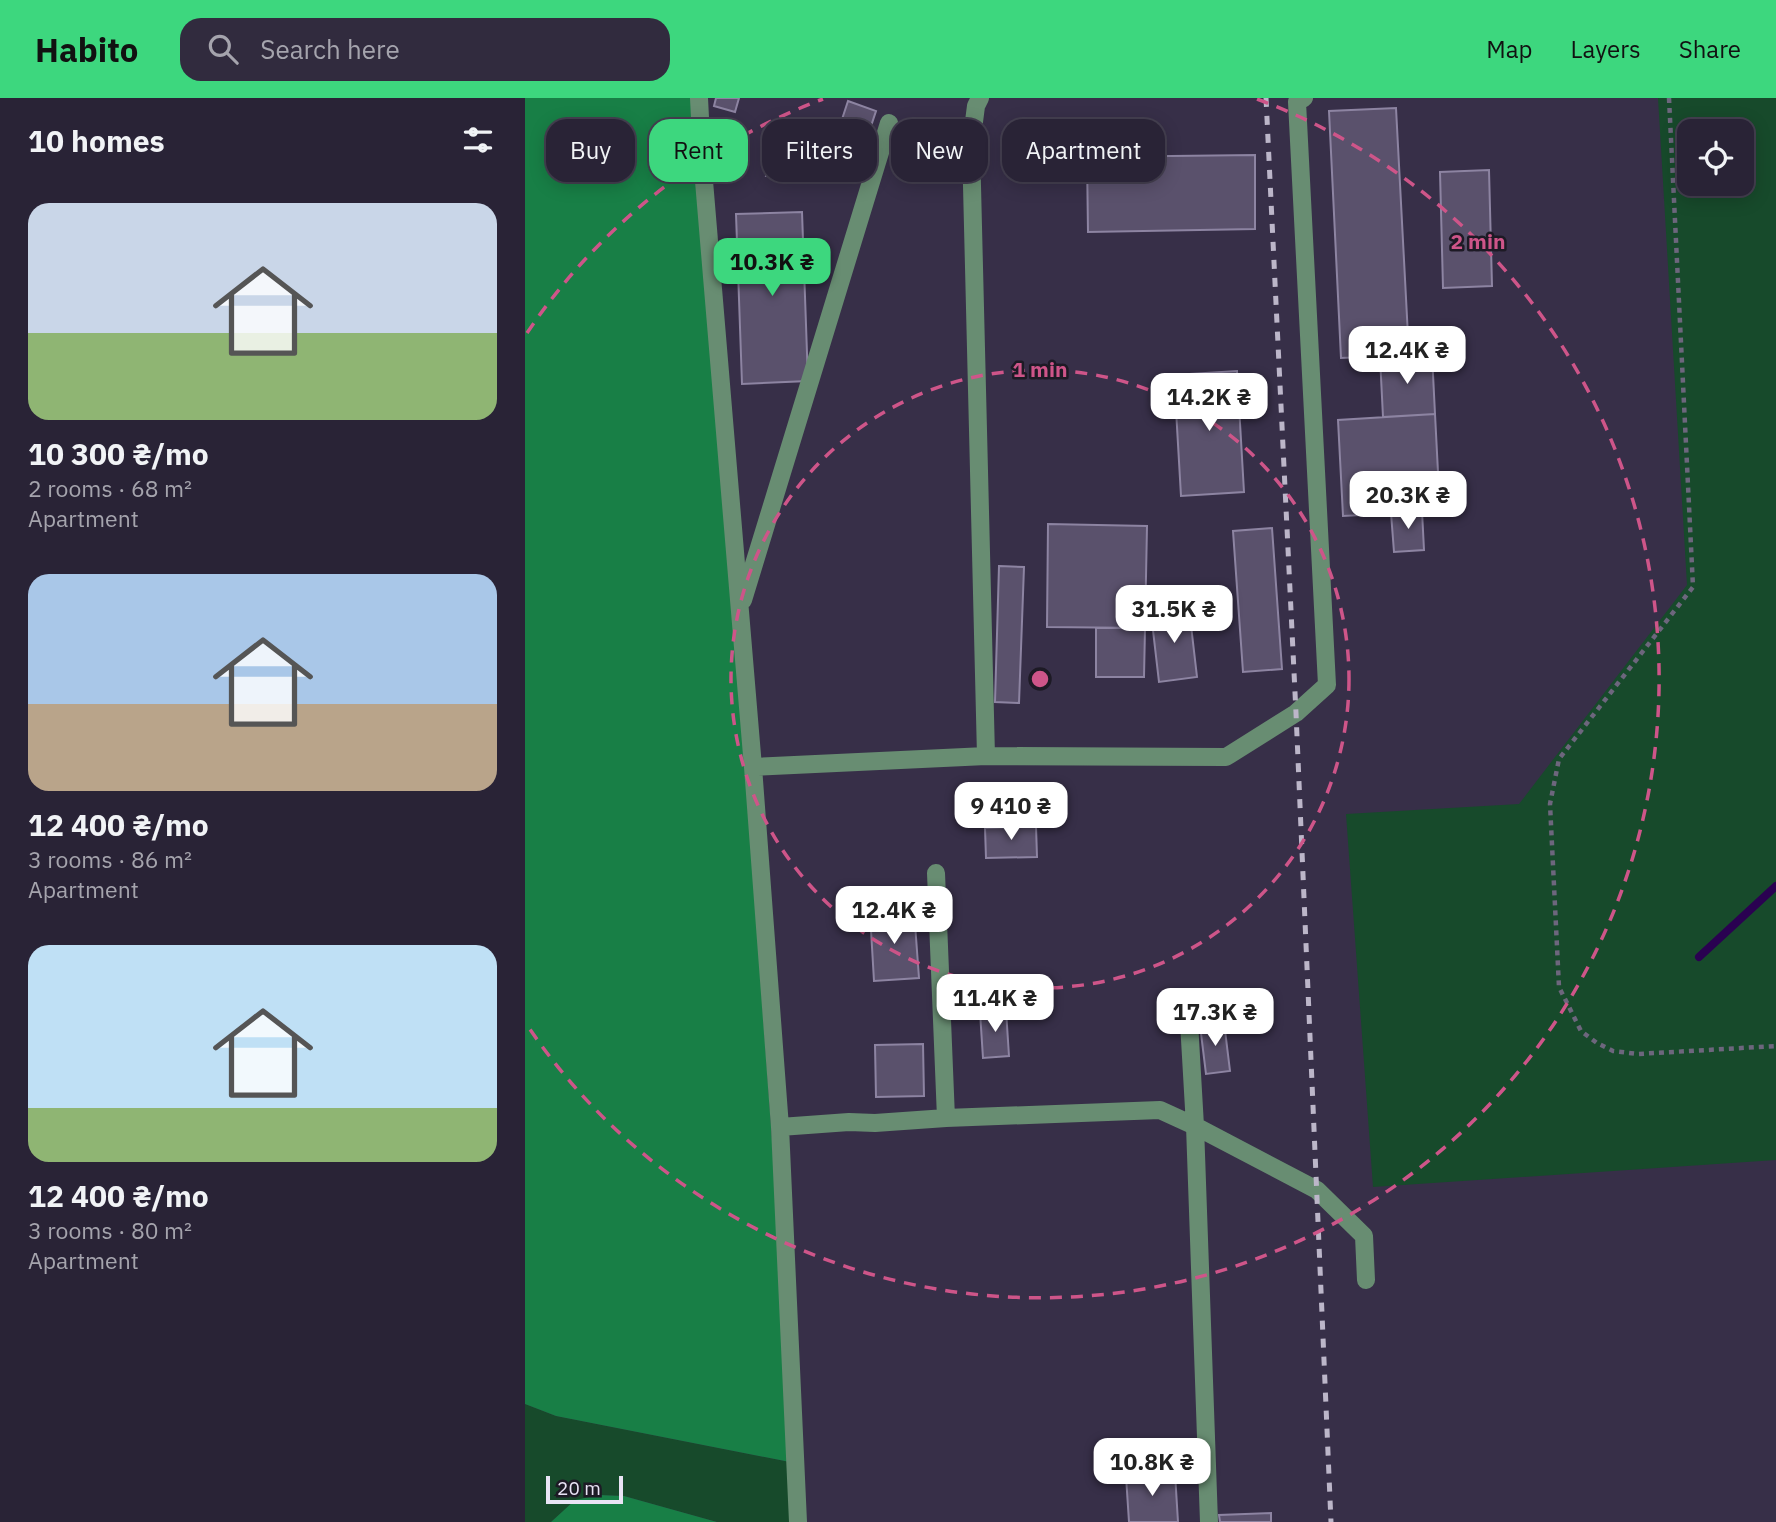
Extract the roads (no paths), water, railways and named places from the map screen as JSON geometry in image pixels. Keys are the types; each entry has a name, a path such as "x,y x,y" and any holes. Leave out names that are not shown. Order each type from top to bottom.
{"street":[{"path":"699,98 780,1127 798,1522"},
{"path":"980,98 976,106 971,145 986,756"},
{"path":"753,767 986,756 1226,757 1296,713 1327,685 1297,102 1304,98"},
{"path":"740,610 889,123"},
{"path":"936,873 946,1118"},
{"path":"1189,1023 1209,1522"},
{"path":"780,1127 1160,1110 1317,1190 1364,1236 1366,1280"}],"waterway":[{"path":"1699,957 1776,886"}],"railway":[{"path":"1266,98 1331,1522"}]}
